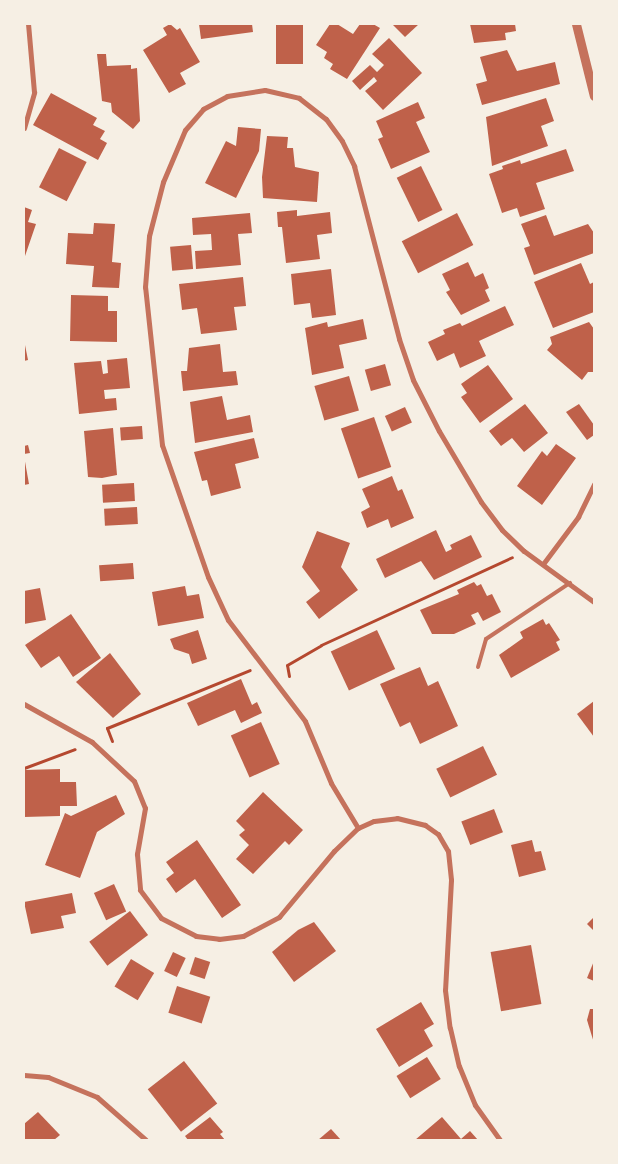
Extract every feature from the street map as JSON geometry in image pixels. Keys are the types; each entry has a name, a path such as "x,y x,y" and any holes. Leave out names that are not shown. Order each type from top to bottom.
{"street":[{"path":"24,128 34,92 28,24"},
{"path":"576,24 594,96"},
{"path":"358,828 331,783 305,721 283,691 259,665 228,620 212,585 162,445 156,406 145,287 149,236 163,182 185,130 203,109 227,96 265,90 298,98 326,118 342,141 354,166 399,339 413,380 481,502 502,530 524,551 594,602"},
{"path":"543,564 578,517 594,484"},
{"path":"24,704 92,742 134,781 142,794 145,808 137,854 140,890 161,918 196,936 219,939 243,936 279,917 358,828 374,821 397,818 425,825 438,834 448,851 451,880 445,990 450,1028 459,1066 475,1105 500,1140"},
{"path":"24,1075 48,1077 97,1097 146,1140"}],"lane":[{"path":"478,667 486,639 570,583"}],"path":[{"path":"283,691 290,684 287,665 321,645 524,551"},
{"path":"107,728 157,705 235,678"},
{"path":"24,768 92,742"}],"building":[{"path":"170,24 177,30 180,28 200,62 180,73 186,84 169,93 143,50 167,35 163,28"},
{"path":"199,24 252,24 253,32 201,39"},
{"path":"276,24 303,24 303,64 276,64"},
{"path":"330,24 337,24 353,34 360,24 373,24 380,28 347,79 330,69 333,64 324,58 327,52 316,45"},
{"path":"392,24 419,24 405,37"},
{"path":"470,24 515,24 516,31 505,33 506,40 474,43"},
{"path":"389,38 422,73 383,110 365,91 377,81 374,77 360,90 352,81 370,65 377,72 384,65 372,54"},
{"path":"507,50 517,71 555,62 560,84 482,105 476,84 487,81 480,57"},
{"path":"97,54 106,54 107,66 131,65 131,69 137,68 140,121 133,129 112,112 111,103 102,101"},
{"path":"51,93 97,118 93,125 105,131 100,139 107,143 98,160 33,125"},
{"path":"546,98 554,121 541,126 548,146 492,166 486,117"},
{"path":"418,102 425,118 416,122 430,152 391,169 378,139 383,137 376,121"},
{"path":"238,127 261,129 259,151 236,198 205,183 226,141 236,146"},
{"path":"267,136 288,137 287,148 293,148 295,167 319,172 317,202 263,198 262,177"},
{"path":"59,148 87,162 67,201 39,187"},
{"path":"566,149 574,171 536,183 545,209 520,217 517,208 502,213 489,174 503,169 502,166 520,160 521,164"},
{"path":"421,166 442,210 418,222 397,178"},
{"path":"24,207 32,210 28,222 36,224 24,259"},
{"path":"297,210 297,216 330,212 332,233 317,235 320,259 286,263 282,227 278,227 277,212"},
{"path":"250,213 252,233 238,234 241,265 196,269 195,251 212,250 211,234 193,235 192,218"},
{"path":"457,213 473,245 418,273 402,241"},
{"path":"546,215 554,236 588,224 594,233 594,253 534,275 524,248 530,246 521,224"},
{"path":"94,223 115,224 112,262 121,263 119,288 92,287 94,266 66,264 68,233 93,234"},
{"path":"191,245 193,269 172,271 170,247"},
{"path":"468,262 475,277 483,273 489,288 485,290 490,301 461,315 446,292 450,290 442,274"},
{"path":"581,263 590,284 594,282 594,312 553,328 534,282"},
{"path":"331,269 336,315 312,318 310,303 294,305 291,274"},
{"path":"243,277 246,306 234,307 237,330 201,334 197,308 182,310 179,284"},
{"path":"71,295 108,296 108,311 117,311 117,342 70,341"},
{"path":"505,306 514,325 479,341 486,356 460,368 454,353 437,361 428,342 445,334 443,330 460,323 462,326"},
{"path":"363,319 367,339 339,345 344,368 312,375 305,328 327,322 328,327"},
{"path":"589,322 594,329 594,372 588,372 582,380 547,350 552,344 550,337"},
{"path":"24,340 28,360 24,361"},
{"path":"220,344 223,372 236,371 238,385 183,391 181,371 187,371 189,348"},
{"path":"127,358 130,388 104,390 105,399 116,398 117,410 79,414 74,363 101,361 103,374 108,373 107,360"},
{"path":"385,364 391,385 371,391 365,370"},
{"path":"488,365 513,399 480,423 461,397 467,393 461,384"},
{"path":"349,376 359,411 324,421 314,386"},
{"path":"222,396 227,420 250,415 253,432 195,443 190,402"},
{"path":"525,404 548,433 524,452 512,438 501,446 489,431"},
{"path":"579,404 594,425 594,435 587,440 566,412"},
{"path":"405,407 412,423 392,431 385,416"},
{"path":"374,417 391,467 358,479 341,428"},
{"path":"142,426 143,439 121,441 120,428"},
{"path":"113,428 117,475 102,478 88,477 84,431"},
{"path":"254,438 259,458 235,464 241,488 211,496 207,480 202,481 194,452"},
{"path":"556,444 576,458 542,505 517,486 542,451 547,456"},
{"path":"28,445 30,453 24,454 24,446"},
{"path":"24,456 29,484 24,485"},
{"path":"392,476 398,491 402,489 414,518 391,528 388,519 367,528 361,512 370,507 362,489"},
{"path":"134,483 135,501 103,503 102,485"},
{"path":"137,507 138,524 105,526 104,509"},
{"path":"436,530 446,552 452,549 450,545 471,535 482,557 434,580 421,561 385,578 376,559"},
{"path":"317,531 350,543 341,567 358,590 319,619 306,602 320,591 302,567"},
{"path":"133,563 134,579 100,581 99,565"},
{"path":"474,582 477,586 481,584 487,596 492,594 501,612 483,621 478,612 471,615 476,624 454,634 432,634 420,610 459,594 457,590"},
{"path":"185,586 187,596 199,594 204,618 158,626 152,592"},
{"path":"40,588 46,620 24,624 24,591"},
{"path":"71,614 101,658 73,677 59,656 41,668 25,645"},
{"path":"543,619 546,625 549,623 560,640 556,642 560,650 511,678 499,655 523,638 520,632"},
{"path":"198,630 207,659 192,664 189,654 174,649 170,639"},
{"path":"377,630 395,669 349,691 331,652"},
{"path":"110,653 141,694 113,718 76,682"},
{"path":"420,667 428,686 438,681 458,726 420,744 410,722 400,727 380,684"},
{"path":"241,679 252,705 257,702 262,713 241,723 235,710 198,726 187,703"},
{"path":"594,701 594,737 577,714"},
{"path":"261,722 280,764 250,777 231,735"},
{"path":"483,746 497,775 450,798 436,769"},
{"path":"60,769 60,782 76,782 77,806 60,806 60,816 24,817 24,770"},
{"path":"263,792 303,830 289,845 285,841 253,874 236,859 249,845 239,835 245,830 236,821"},
{"path":"116,795 125,814 97,832 80,878 45,865 65,813 71,816"},
{"path":"494,809 503,832 470,845 461,822"},
{"path":"197,840 241,905 222,918 195,879 176,893 166,879 174,873 166,862"},
{"path":"532,840 535,852 541,851 546,870 519,877 511,845"},
{"path":"114,884 126,911 106,920 94,893"},
{"path":"72,893 76,913 61,916 64,928 31,934 24,902"},
{"path":"130,911 148,935 107,966 89,942"},
{"path":"594,917 594,931 587,924"},
{"path":"314,922 336,951 294,982 272,952 298,930"},
{"path":"531,945 541,1004 501,1011 491,952"},
{"path":"173,952 186,958 177,977 164,971"},
{"path":"195,957 210,962 205,979 189,974"},
{"path":"131,959 154,973 138,1000 115,986"},
{"path":"594,961 594,981 587,978"},
{"path":"177,986 210,997 202,1023 168,1013"},
{"path":"421,1002 434,1024 424,1030 433,1046 399,1067 376,1029"},
{"path":"590,1009 594,1009 594,1043 587,1020"},
{"path":"427,1057 441,1079 410,1098 396,1076"},
{"path":"184,1061 217,1104 181,1132 148,1089"},
{"path":"38,1112 60,1135 54,1140 24,1140 24,1124"},
{"path":"210,1117 223,1132 220,1134 225,1140 188,1140 185,1136"},
{"path":"442,1117 461,1139 470,1131 478,1140 415,1140"},
{"path":"331,1129 341,1140 318,1140"}]}
